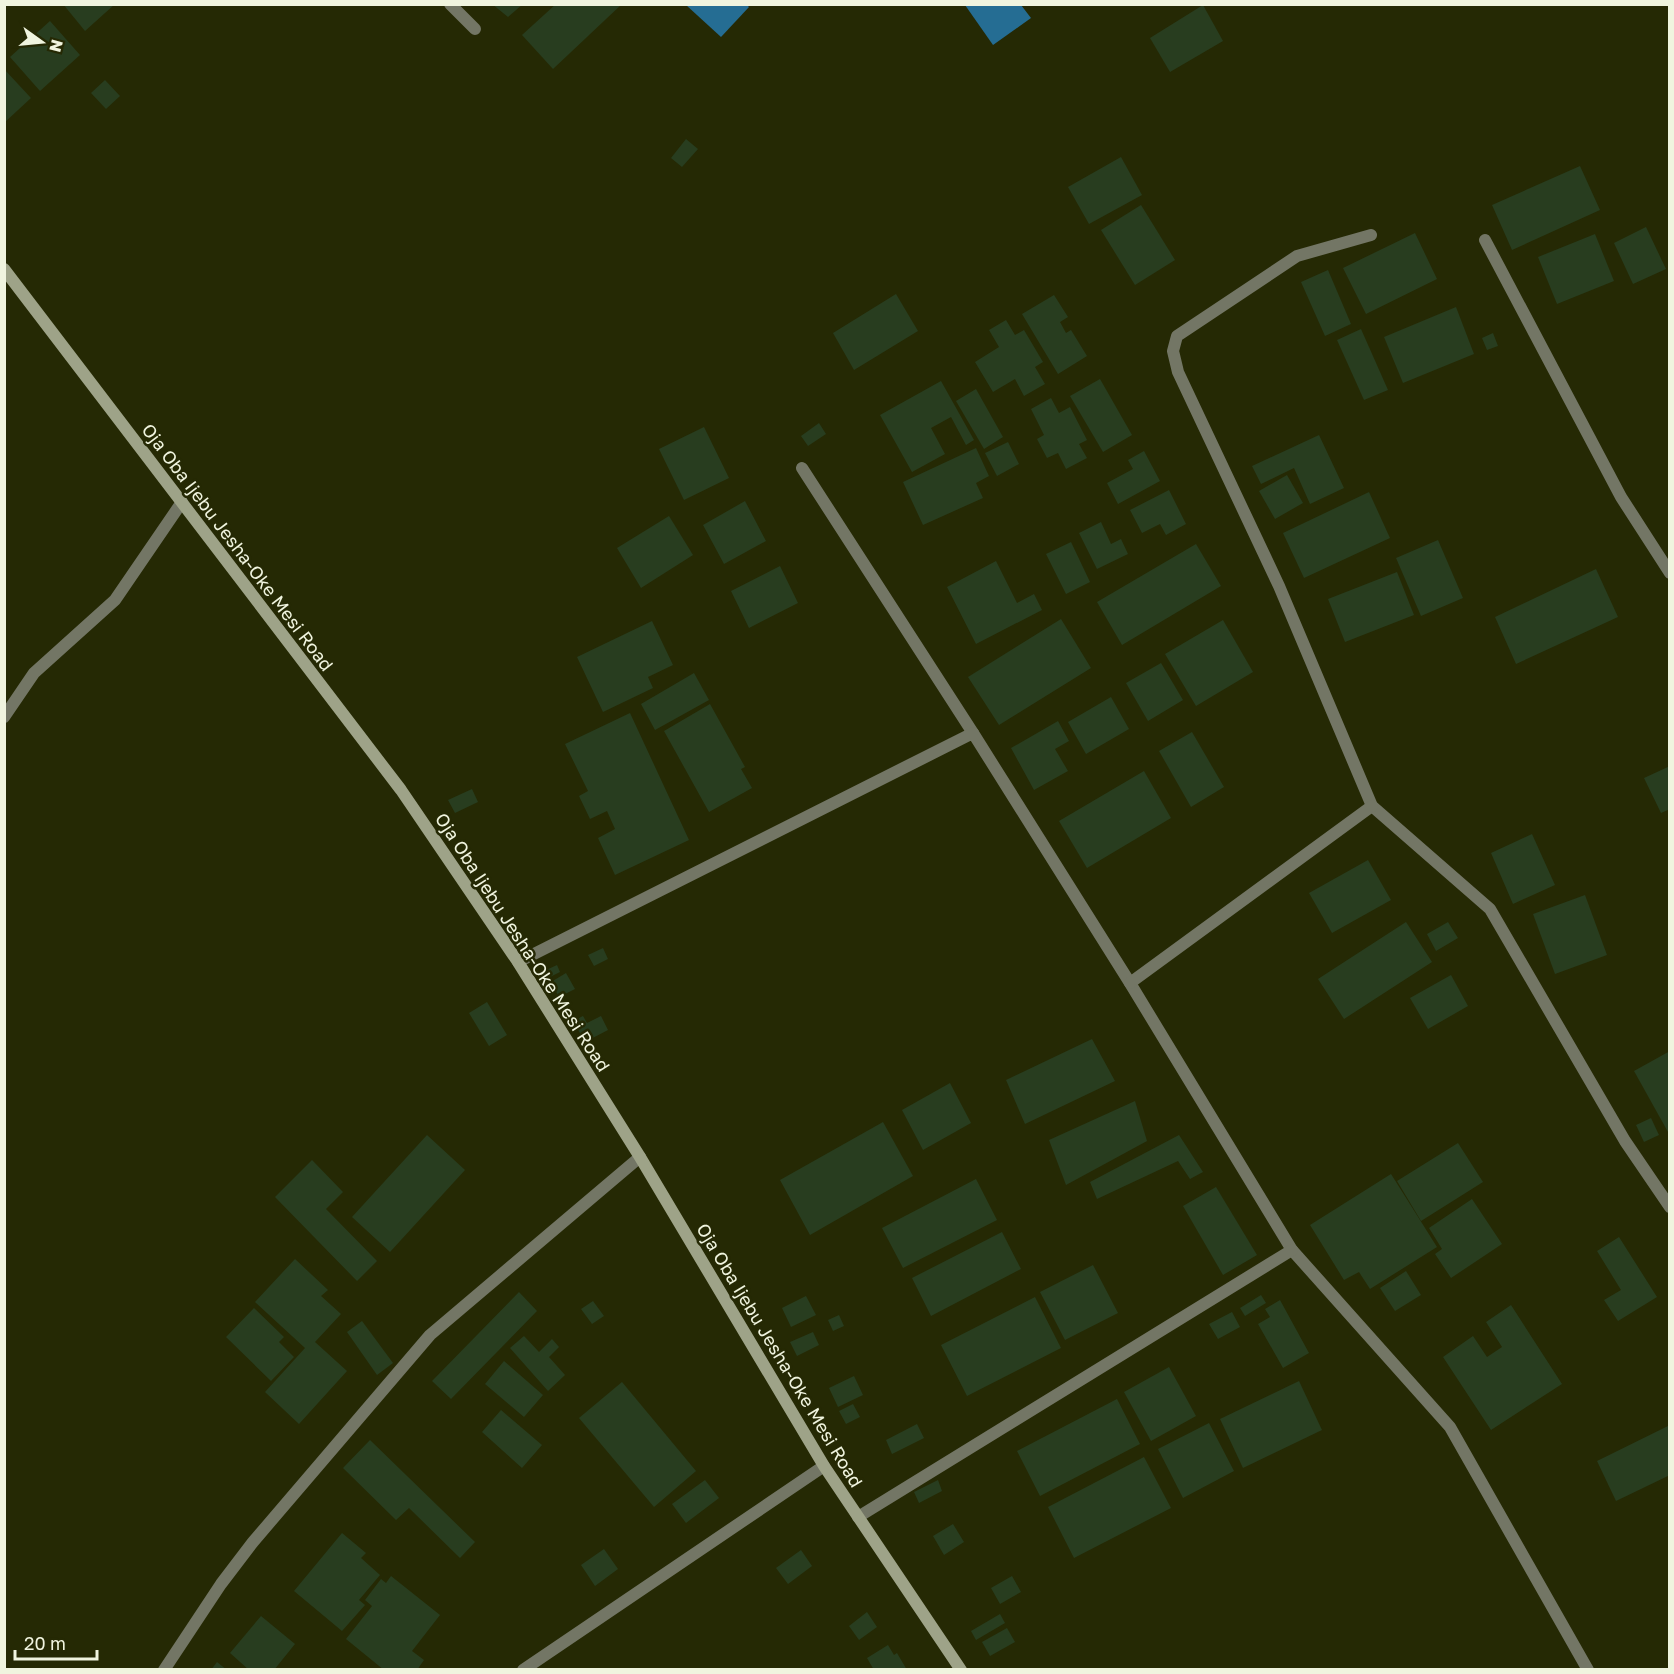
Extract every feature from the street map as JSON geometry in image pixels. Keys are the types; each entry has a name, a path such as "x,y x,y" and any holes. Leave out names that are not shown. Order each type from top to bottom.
{"main road":[{"name":"Oja Oba Ijebu Jesha-Oke Mesi Road","path":"4,269 401,790 518,962 640,1157 824,1466 961,1670"}],"street":[{"path":"450,4 475,29"},
{"path":"1371,235 1297,256 1178,336 1173,351 1178,372 1279,586 1372,806 1490,909 1625,1141 1670,1207"},
{"path":"1485,240 1621,497 1670,573"},
{"path":"801,468 973,733 1130,983 1292,1250 1450,1427 1588,1670"},
{"path":"4,717 34,673 115,600 182,502"},
{"path":"518,962 973,733"},
{"path":"1130,983 1372,806"},
{"path":"164,1670 221,1584 253,1542 430,1335 640,1157"},
{"path":"858,1517 1292,1250"},
{"path":"523,1670 824,1466"}],"water":[{"path":"746,4 749,7 721,37 686,5"},
{"path":"965,5 1021,5 1031,18 993,45"}],"building":[{"path":"63,4 115,4 85,31"},
{"path":"492,4 523,4 508,17"},
{"path":"556,4 622,4 553,69 522,35"},
{"path":"1203,5 1223,41 1170,72 1150,38"},
{"path":"50,21 80,55 40,91 10,57"},
{"path":"4,69 31,98 4,123"},
{"path":"105,80 120,96 106,109 91,93"},
{"path":"686,139 698,149 682,167 671,158"},
{"path":"1121,157 1142,195 1089,224 1068,187"},
{"path":"1580,166 1600,210 1512,250 1492,205"},
{"path":"1141,205 1175,260 1135,285 1101,230"},
{"path":"1646,227 1666,269 1633,284 1614,243"},
{"path":"1415,233 1437,279 1366,314 1343,268"},
{"path":"1595,234 1614,281 1557,304 1538,257"},
{"path":"1328,270 1351,324 1325,336 1301,282"},
{"path":"896,294 918,331 854,370 833,333"},
{"path":"1054,295 1068,317 1060,322 1066,333 1071,330 1087,356 1058,374 1022,314"},
{"path":"1456,307 1474,354 1403,383 1384,337"},
{"path":"1006,320 1015,335 1024,330 1043,362 1035,367 1045,384 1024,396 1015,379 993,392 975,362 999,347 989,330"},
{"path":"1361,329 1388,390 1364,400 1337,340"},
{"path":"1493,333 1498,346 1487,350 1482,338"},
{"path":"1100,379 1132,435 1103,452 1070,396"},
{"path":"941,381 974,440 966,445 951,417 931,428 945,454 912,472 880,415"},
{"path":"976,389 1003,437 984,449 956,401"},
{"path":"1051,398 1059,413 1070,407 1087,440 1079,444 1087,458 1066,469 1058,453 1047,458 1037,439 1044,435 1031,409"},
{"path":"819,423 826,434 808,446 801,436"},
{"path":"704,427 729,478 684,500 659,449"},
{"path":"1319,435 1344,488 1310,504 1294,468 1261,484 1252,466"},
{"path":"1008,442 1019,464 997,476 985,453"},
{"path":"976,448 989,476 976,483 983,498 923,525 903,482"},
{"path":"1144,451 1160,481 1118,504 1107,483 1133,469 1128,460"},
{"path":"1287,475 1303,503 1275,519 1259,491"},
{"path":"1169,490 1186,524 1166,535 1160,524 1142,533 1130,510"},
{"path":"1369,492 1390,538 1304,578 1283,533"},
{"path":"745,501 766,541 724,564 703,525"},
{"path":"669,516 693,555 641,588 617,548"},
{"path":"1101,522 1111,544 1121,539 1128,554 1097,569 1079,533"},
{"path":"1438,540 1463,598 1421,616 1396,558"},
{"path":"1071,542 1090,582 1066,594 1046,554"},
{"path":"1196,544 1221,586 1122,645 1097,602"},
{"path":"996,561 1017,603 1034,594 1042,610 976,644 947,587"},
{"path":"780,566 798,603 749,628 731,591"},
{"path":"1596,569 1618,617 1516,664 1495,617"},
{"path":"1397,572 1414,615 1345,642 1328,599"},
{"path":"1061,619 1091,668 999,725 968,677"},
{"path":"1223,620 1253,672 1196,706 1165,654"},
{"path":"652,621 673,665 648,677 653,688 603,712 577,657"},
{"path":"1161,663 1183,700 1148,721 1126,683"},
{"path":"694,673 709,700 655,730 641,704"},
{"path":"1111,697 1129,729 1086,754 1068,722"},
{"path":"710,704 745,767 741,769 752,788 709,812 664,731"},
{"path":"630,713 689,840 615,875 598,838 615,829 607,811 590,819 579,796 588,791 565,744"},
{"path":"1058,721 1069,741 1055,749 1068,771 1034,790 1011,748"},
{"path":"1192,732 1224,787 1191,807 1159,751"},
{"path":"1670,766 1670,809 1661,813 1644,778"},
{"path":"1144,771 1171,818 1087,868 1059,821"},
{"path":"472,789 478,802 455,813 448,800"},
{"path":"1532,834 1555,885 1513,904 1491,853"},
{"path":"1368,860 1391,900 1332,933 1309,893"},
{"path":"1585,895 1607,955 1555,974 1533,914"},
{"path":"1406,922 1432,962 1344,1019 1318,979"},
{"path":"1448,922 1458,938 1436,951 1427,934"},
{"path":"603,948 608,959 594,966 588,955"},
{"path":"557,965 560,972 548,978 544,971"},
{"path":"566,973 575,989 559,997 551,982"},
{"path":"1451,975 1468,1006 1428,1029 1410,998"},
{"path":"487,1002 507,1035 489,1046 469,1013"},
{"path":"583,1016 587,1023 601,1016 608,1030 585,1042 573,1021"},
{"path":"1092,1039 1115,1081 1025,1124 1006,1080"},
{"path":"1670,1051 1670,1131 1668,1132 1634,1071"},
{"path":"950,1083 971,1123 923,1150 902,1110"},
{"path":"1135,1101 1147,1141 1066,1185 1049,1140"},
{"path":"1651,1118 1659,1135 1644,1142 1636,1125"},
{"path":"883,1122 913,1176 810,1235 780,1180"},
{"path":"427,1135 465,1170 390,1252 352,1217"},
{"path":"1179,1135 1203,1172 1190,1179 1178,1161 1097,1199 1090,1182"},
{"path":"1458,1143 1483,1182 1421,1221 1397,1181"},
{"path":"312,1160 343,1192 326,1209 377,1261 357,1281 275,1197"},
{"path":"1391,1174 1437,1247 1370,1289 1359,1272 1344,1280 1310,1225"},
{"path":"976,1179 997,1220 903,1268 882,1228"},
{"path":"1216,1187 1257,1255 1223,1275 1183,1206"},
{"path":"1472,1199 1502,1244 1451,1278 1435,1254 1442,1249 1429,1228"},
{"path":"1002,1232 1021,1269 931,1316 912,1278"},
{"path":"1619,1237 1657,1297 1618,1321 1604,1300 1621,1290 1597,1251"},
{"path":"295,1259 328,1290 321,1296 341,1314 315,1342 347,1371 299,1424 265,1392 305,1348 255,1302"},
{"path":"1093,1265 1118,1313 1065,1340 1040,1292"},
{"path":"1406,1271 1421,1295 1395,1311 1380,1288"},
{"path":"519,1292 537,1311 451,1399 432,1381"},
{"path":"1261,1295 1266,1303 1245,1316 1240,1308"},
{"path":"806,1296 816,1315 791,1327 782,1308"},
{"path":"1035,1297 1061,1348 967,1396 941,1345"},
{"path":"1280,1300 1309,1353 1283,1368 1258,1324 1270,1317 1265,1309"},
{"path":"593,1301 604,1316 592,1324 581,1309"},
{"path":"1511,1305 1562,1384 1491,1430 1443,1357 1473,1336 1487,1357 1502,1347 1486,1322"},
{"path":"254,1308 284,1337 279,1342 294,1357 271,1381 226,1337"},
{"path":"1232,1312 1240,1327 1218,1339 1209,1324"},
{"path":"839,1315 844,1326 833,1331 828,1320"},
{"path":"362,1321 393,1363 377,1375 347,1332"},
{"path":"813,1332 819,1345 797,1356 790,1342"},
{"path":"524,1336 539,1352 552,1339 559,1347 549,1357 565,1375 548,1391 510,1348"},
{"path":"504,1361 543,1395 524,1417 485,1384"},
{"path":"1169,1367 1196,1416 1151,1441 1124,1392"},
{"path":"854,1376 863,1395 838,1407 829,1388"},
{"path":"1299,1381 1322,1430 1243,1468 1220,1419"},
{"path":"622,1382 696,1471 654,1507 579,1418"},
{"path":"1117,1399 1140,1444 1040,1496 1017,1451"},
{"path":"853,1404 860,1417 846,1424 839,1411"},
{"path":"501,1410 542,1445 522,1468 482,1432"},
{"path":"1209,1423 1234,1471 1183,1498 1158,1449"},
{"path":"917,1424 924,1438 892,1454 886,1440"},
{"path":"1670,1425 1670,1475 1616,1501 1597,1461"},
{"path":"370,1440 475,1542 460,1558 409,1508 396,1520 343,1468"},
{"path":"1144,1457 1171,1508 1074,1558 1048,1507"},
{"path":"705,1480 719,1498 686,1523 672,1504"},
{"path":"938,1480 942,1491 919,1503 914,1492"},
{"path":"953,1524 964,1542 944,1555 933,1536"},
{"path":"342,1533 366,1553 361,1558 380,1575 359,1600 365,1605 342,1631 294,1591"},
{"path":"604,1549 618,1569 595,1586 581,1565"},
{"path":"801,1550 812,1566 788,1584 776,1568"},
{"path":"391,1576 440,1615 412,1651 424,1660 417,1670 384,1670 346,1639 372,1606 365,1600 381,1579 386,1583"},
{"path":"1012,1576 1021,1592 1000,1604 991,1588"},
{"path":"867,1612 877,1627 859,1640 849,1626"},
{"path":"1000,1614 1005,1623 976,1640 971,1631"},
{"path":"261,1616 295,1644 274,1670 249,1670 230,1653"},
{"path":"1007,1628 1015,1642 990,1656 982,1642"},
{"path":"888,1645 894,1655 897,1653 907,1670 874,1670 867,1658"},
{"path":"217,1662 227,1670 211,1670"}]}
